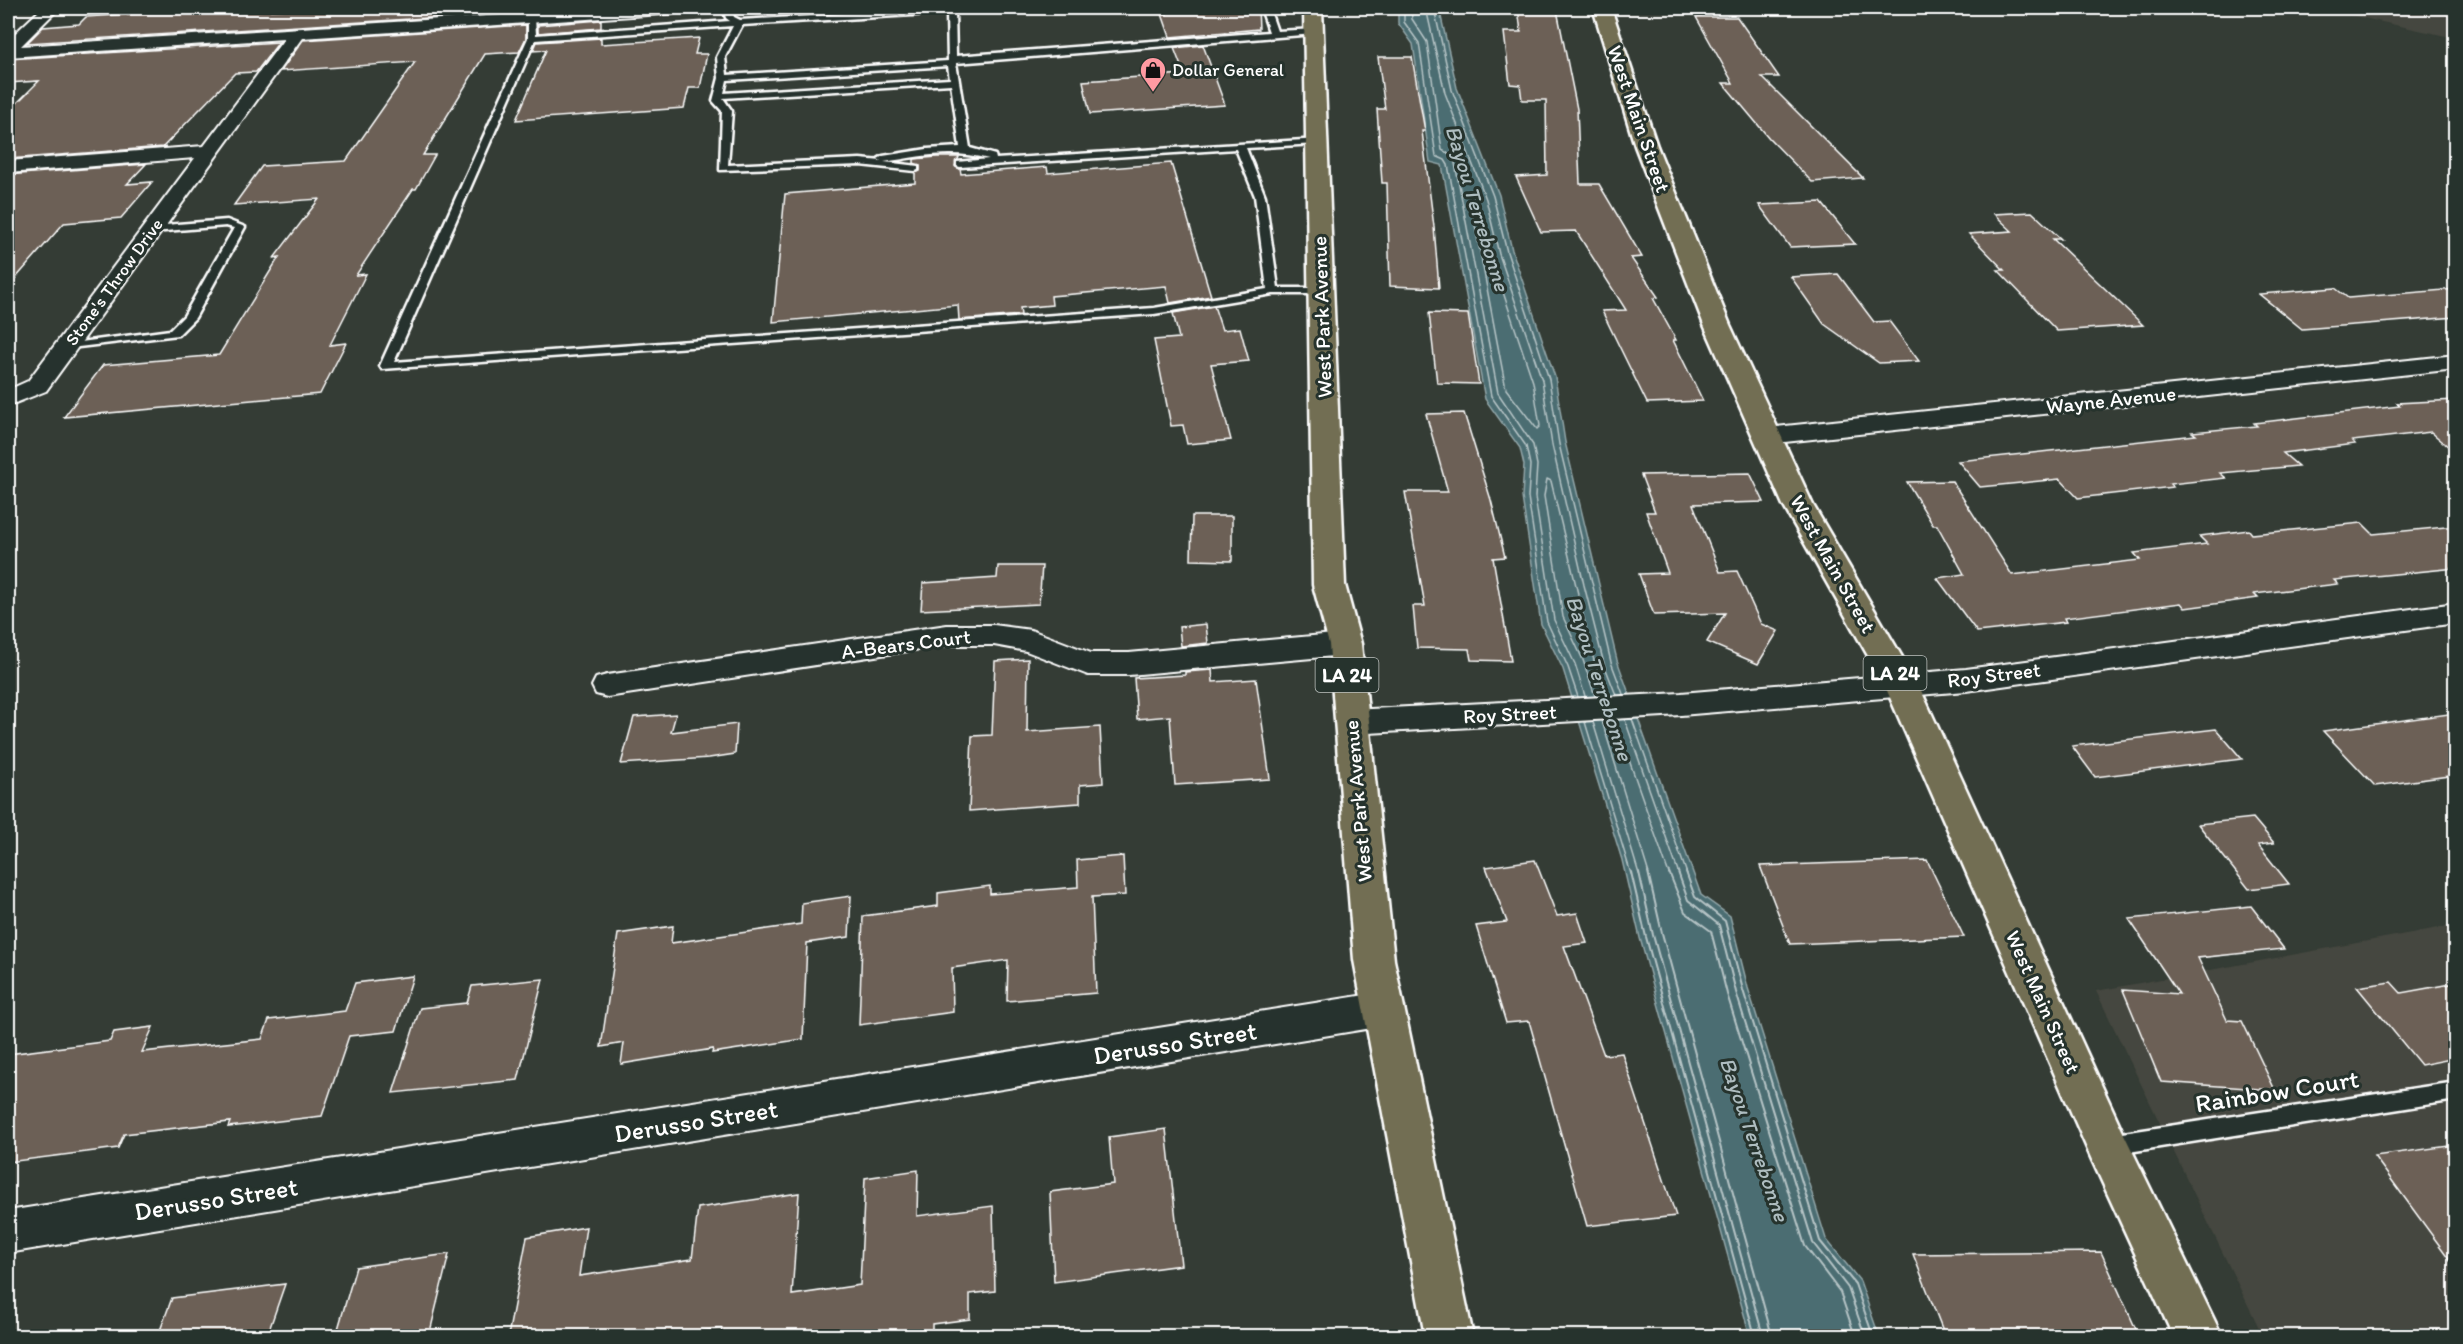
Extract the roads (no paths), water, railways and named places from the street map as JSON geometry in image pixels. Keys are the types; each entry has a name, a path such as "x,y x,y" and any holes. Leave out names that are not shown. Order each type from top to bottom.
{"main road":[{"name":"West Main Street","path":"1602,8 1651,157 1717,326 1798,505 1902,686 2107,1145 2198,1336"},
{"name":"West Park Avenue","path":"1314,19 1329,585 1345,644 1374,960 1449,1336"}],"street":[{"path":"8,50 51,8"},
{"path":"8,50 677,8"},
{"name":"Stone's Throw Drive","path":"8,399 38,386 297,33"},
{"path":"8,167 210,151"},
{"name":"Wayne Avenue","path":"1767,436 2456,362"},
{"name":"Roy Street","path":"1351,722 1518,715 1902,686 1977,678 2456,613"},
{"name":"A-Bears Court","path":"607,686 947,635 994,635 1031,641 1088,664 1129,664 1345,644"},
{"name":"Derusso Street","path":"8,1232 1384,1009"}],"lane":[{"path":"726,8 730,18 739,23"},
{"path":"532,38 986,8"},
{"path":"1265,8 1274,34"},
{"path":"951,9 953,61 965,150"},
{"path":"531,17 532,38 386,366 1154,311 1273,291 1321,291"},
{"path":"723,78 1274,34 1314,19"},
{"path":"739,23 721,57 723,78 718,101 727,111 723,168 860,162 927,152 965,150 1007,161"},
{"path":"719,96 955,81"},
{"path":"960,164 1317,141"},
{"path":"1240,146 1260,196 1273,291"},
{"path":"860,162 915,168"},
{"path":"66,347 174,333 189,318 240,227 227,223 153,230"},
{"name":"Rainbow Court","path":"2107,1145 2456,1091"}],"water":[{"name":"Bayou Terrebonne","path":"1398,8 1439,8 1457,88 1499,195 1512,250 1555,377 1565,442 1617,660 1701,895 1730,916 1748,988 1826,1239 1860,1281 1879,1336 1750,1336 1640,938 1622,860 1563,669 1541,624 1522,497 1524,465 1520,448 1485,399 1442,165 1430,162 1413,44 1398,23"}],"place":[{"name":"Dollar General","path":"1153,93"}]}
